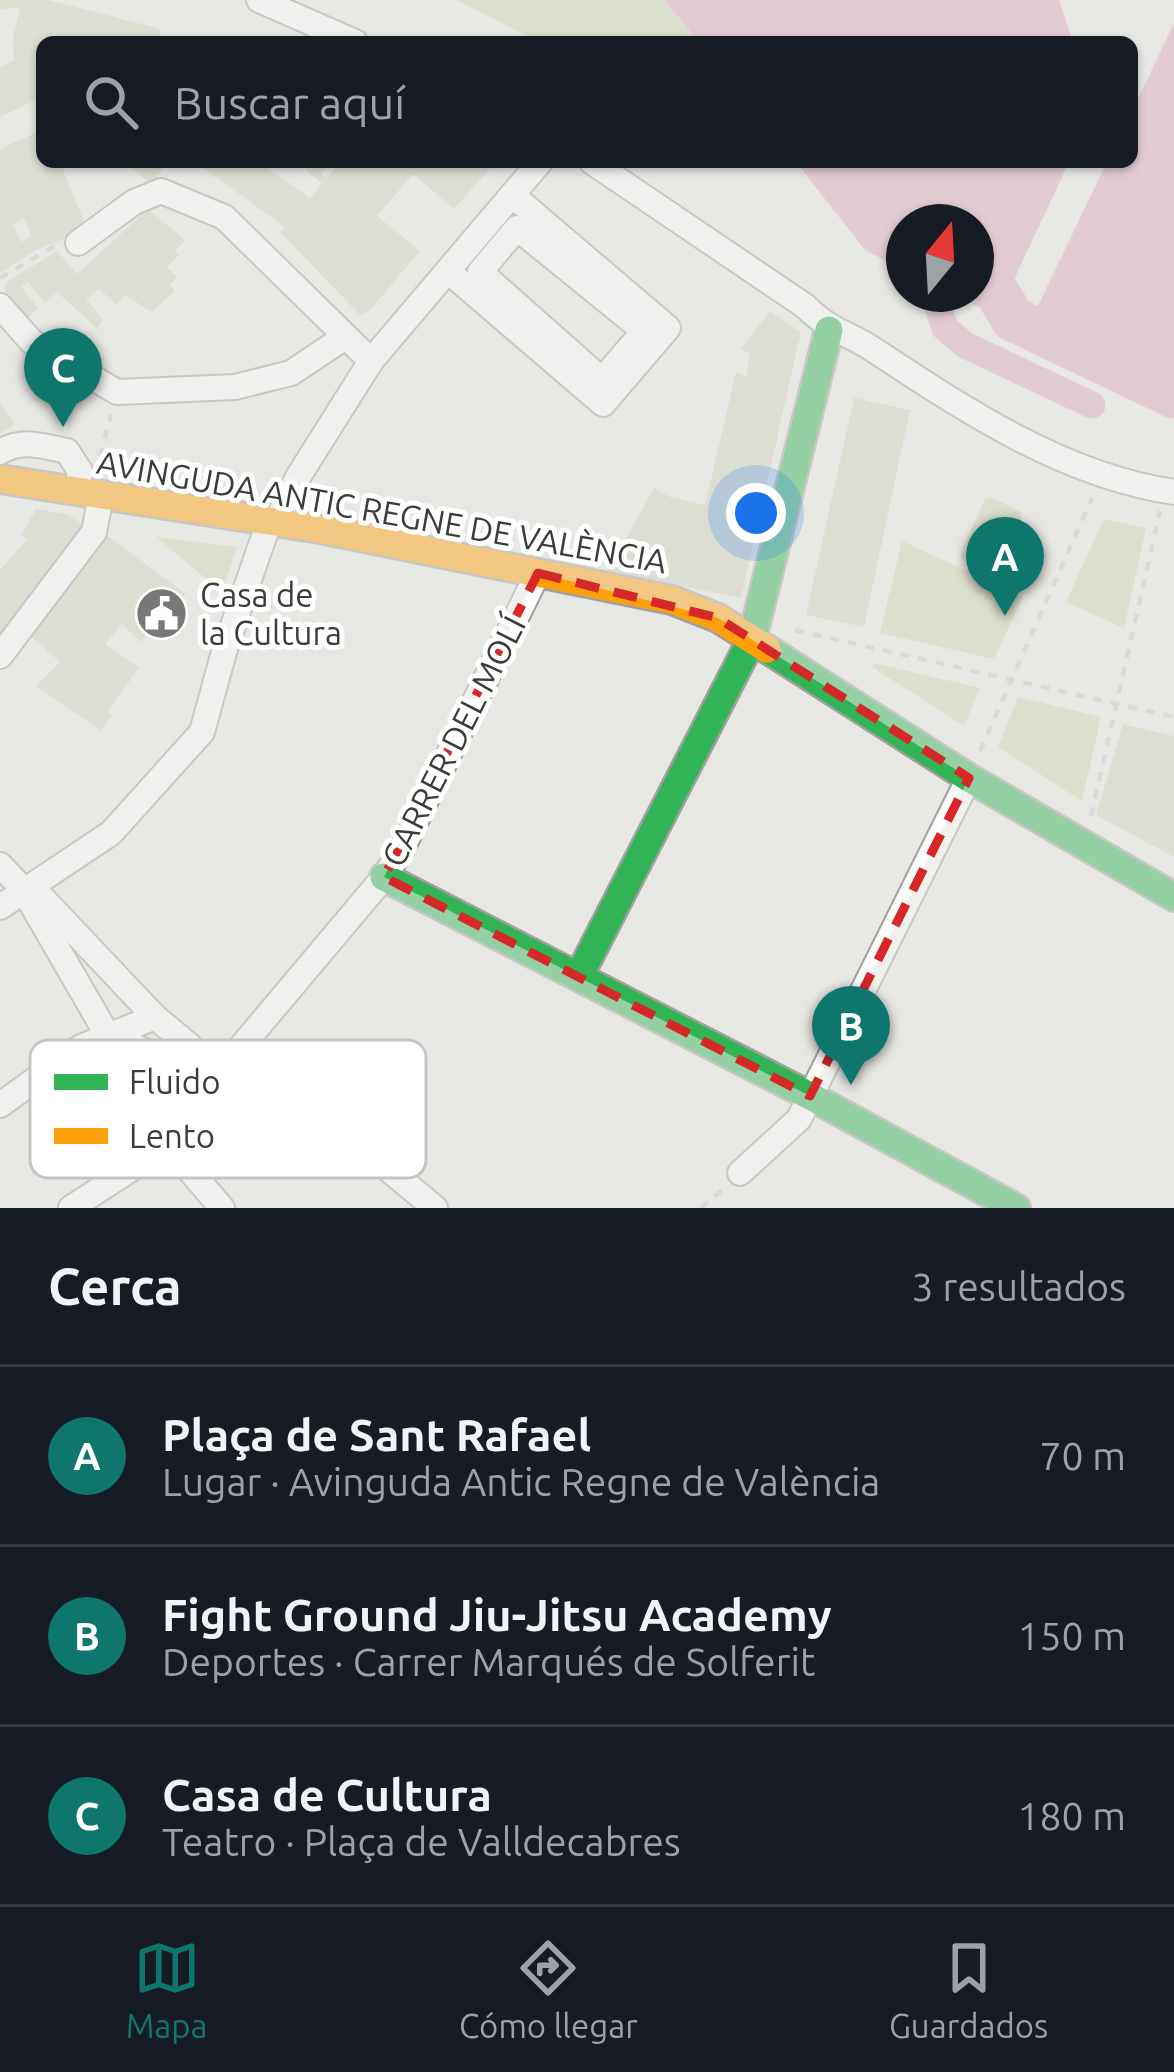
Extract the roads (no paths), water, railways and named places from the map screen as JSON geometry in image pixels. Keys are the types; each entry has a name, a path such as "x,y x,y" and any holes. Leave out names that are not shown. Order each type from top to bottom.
{"street":[{"path":"259,0 342,36"},
{"path":"0,907 111,833 202,732 224,652 272,522 309,459 371,361 535,168"},
{"path":"601,168 805,306 829,330 852,336 965,410 1102,476 1169,492"},
{"path":"78,243 134,202 161,191 224,217 371,361"},
{"path":"448,271 603,404 668,328 512,195"},
{"path":"517,228 644,331 602,380 480,272 517,228"},
{"path":"0,306 32,342 117,392 235,388 290,373 345,337"},
{"path":"579,976 762,645 829,330"},
{"path":"0,452 26,442 67,451 86,486 94,532 0,656"},
{"name":"AVINGUDA ANTIC REGNE DE VALÈNCIA","path":"0,479 86,486 672,600 718,618 969,778 1174,897"},
{"name":"CARRER DEL MOLÍ","path":"247,1040 401,851 538,573"},
{"path":"740,1173 799,1119 969,778"},
{"path":"0,865 183,1040"},
{"path":"384,877 810,1096 1016,1208"},
{"path":"26,887 110,1040"},
{"path":"98,1040 155,1017"},
{"path":"108,1036 118,1040"},
{"path":"0,1105 30,1084"},
{"path":"70,1208 117,1178"},
{"path":"196,1178 222,1208"},
{"path":"399,1178 435,1208"}],"waterway":[{"path":"994,287 1013,319 1174,396"},
{"path":"939,312 945,328 965,345 1092,405"}],"place":[{"name":"Casa de Cultura","path":"63,427"},
{"name":"Casa de la Cultura","path":"161,613"},
{"name":"Plaça de Sant Rafael","path":"1005,616"},
{"name":"Fight Ground Jiu-Jitsu Academy","path":"851,1085"}]}
